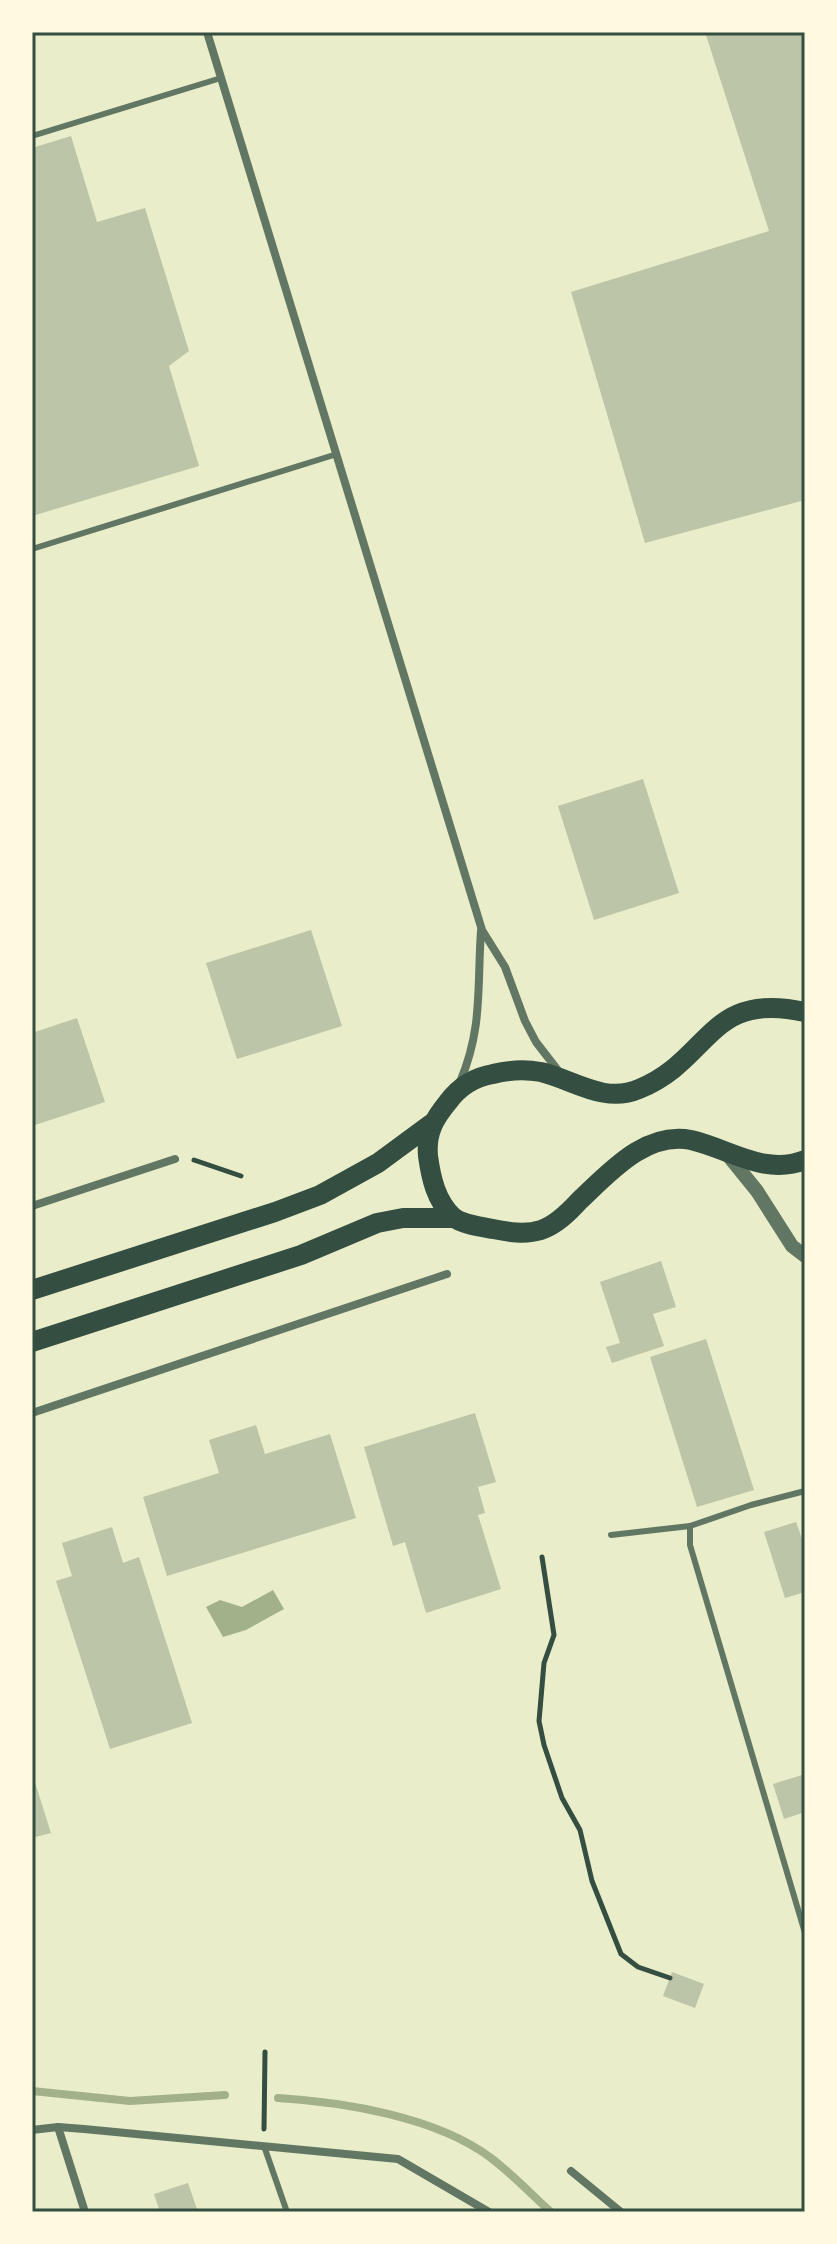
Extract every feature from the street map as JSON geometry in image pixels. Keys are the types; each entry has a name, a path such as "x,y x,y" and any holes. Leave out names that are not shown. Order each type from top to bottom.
{"main road":[{"path":"32,1290 320,1195 378,1163 431,1124 456,1091 483,1076 505,1071 541,1073 601,1094 623,1094 659,1079 736,1013 769,1007 805,1012"},
{"path":"431,1124 428,1149 431,1174 438,1197 454,1218"},
{"path":"32,1342 301,1255 377,1223 403,1218 454,1218 518,1233 541,1230 561,1219 644,1146 681,1138 762,1164 780,1166 805,1160"}],"street":[{"path":"207,32 482,930 505,967 536,1042 565,1080"},
{"path":"456,1091 471,1056 476,1034 480,1008 478,973 482,930"},
{"path":"727,1154 757,1191 792,1246 805,1256"},
{"path":"32,1206 175,1159"},
{"path":"32,1413 447,1274"},
{"path":"58,2127 85,2212"},
{"path":"32,2130 58,2127 398,2159 489,2212"},
{"path":"571,2171 621,2212"}],"lane":[{"path":"32,136 221,78"},
{"path":"32,549 337,454"},
{"path":"611,1535 690,1526 805,1491"},
{"path":"690,1526 690,1545 805,1933"},
{"path":"264,2146 287,2212"}],"path":[{"path":"194,1160 241,1176"},
{"path":"542,1557 554,1635 544,1663 539,1721 544,1745 562,1798 580,1830 592,1881 621,1954 638,1967 670,1978"},
{"path":"264,2146 265,2052"}],"shaded area":[{"path":"273,1590 284,1609 246,1630 223,1637 206,1607 220,1600 242,1607"}],"building":[{"path":"705,32 805,32 805,500 645,543 571,292 769,231"},
{"path":"71,136 97,222 145,208 189,351 169,366 199,466 32,516 32,148"},
{"path":"643,779 679,893 594,920 558,806"},
{"path":"311,930 342,1026 237,1059 206,963"},
{"path":"77,1018 105,1102 32,1126 32,1033"},
{"path":"661,1261 676,1307 653,1314 664,1346 612,1363 606,1347 620,1343 600,1282"},
{"path":"706,1339 754,1490 697,1507 650,1357"},
{"path":"475,1413 496,1482 478,1487 485,1513 478,1515 501,1589 426,1613 405,1542 393,1546 364,1447"},
{"path":"256,1425 265,1454 330,1434 356,1518 167,1576 143,1497 219,1473 209,1440"},
{"path":"796,1522 805,1547 805,1592 785,1598 764,1532"},
{"path":"112,1527 123,1563 139,1557 192,1723 110,1749 56,1581 72,1576 62,1543"},
{"path":"32,1773 51,1833 32,1838"},
{"path":"802,1775 805,1812 784,1819 773,1784"},
{"path":"672,1972 704,1984 695,2008 663,1996"},
{"path":"188,2183 198,2212 160,2212 154,2194"}],"waterway":[{"path":"32,2091 130,2101 225,2095"},
{"path":"278,2098 360,2108 444,2132 491,2158 551,2212"}]}
